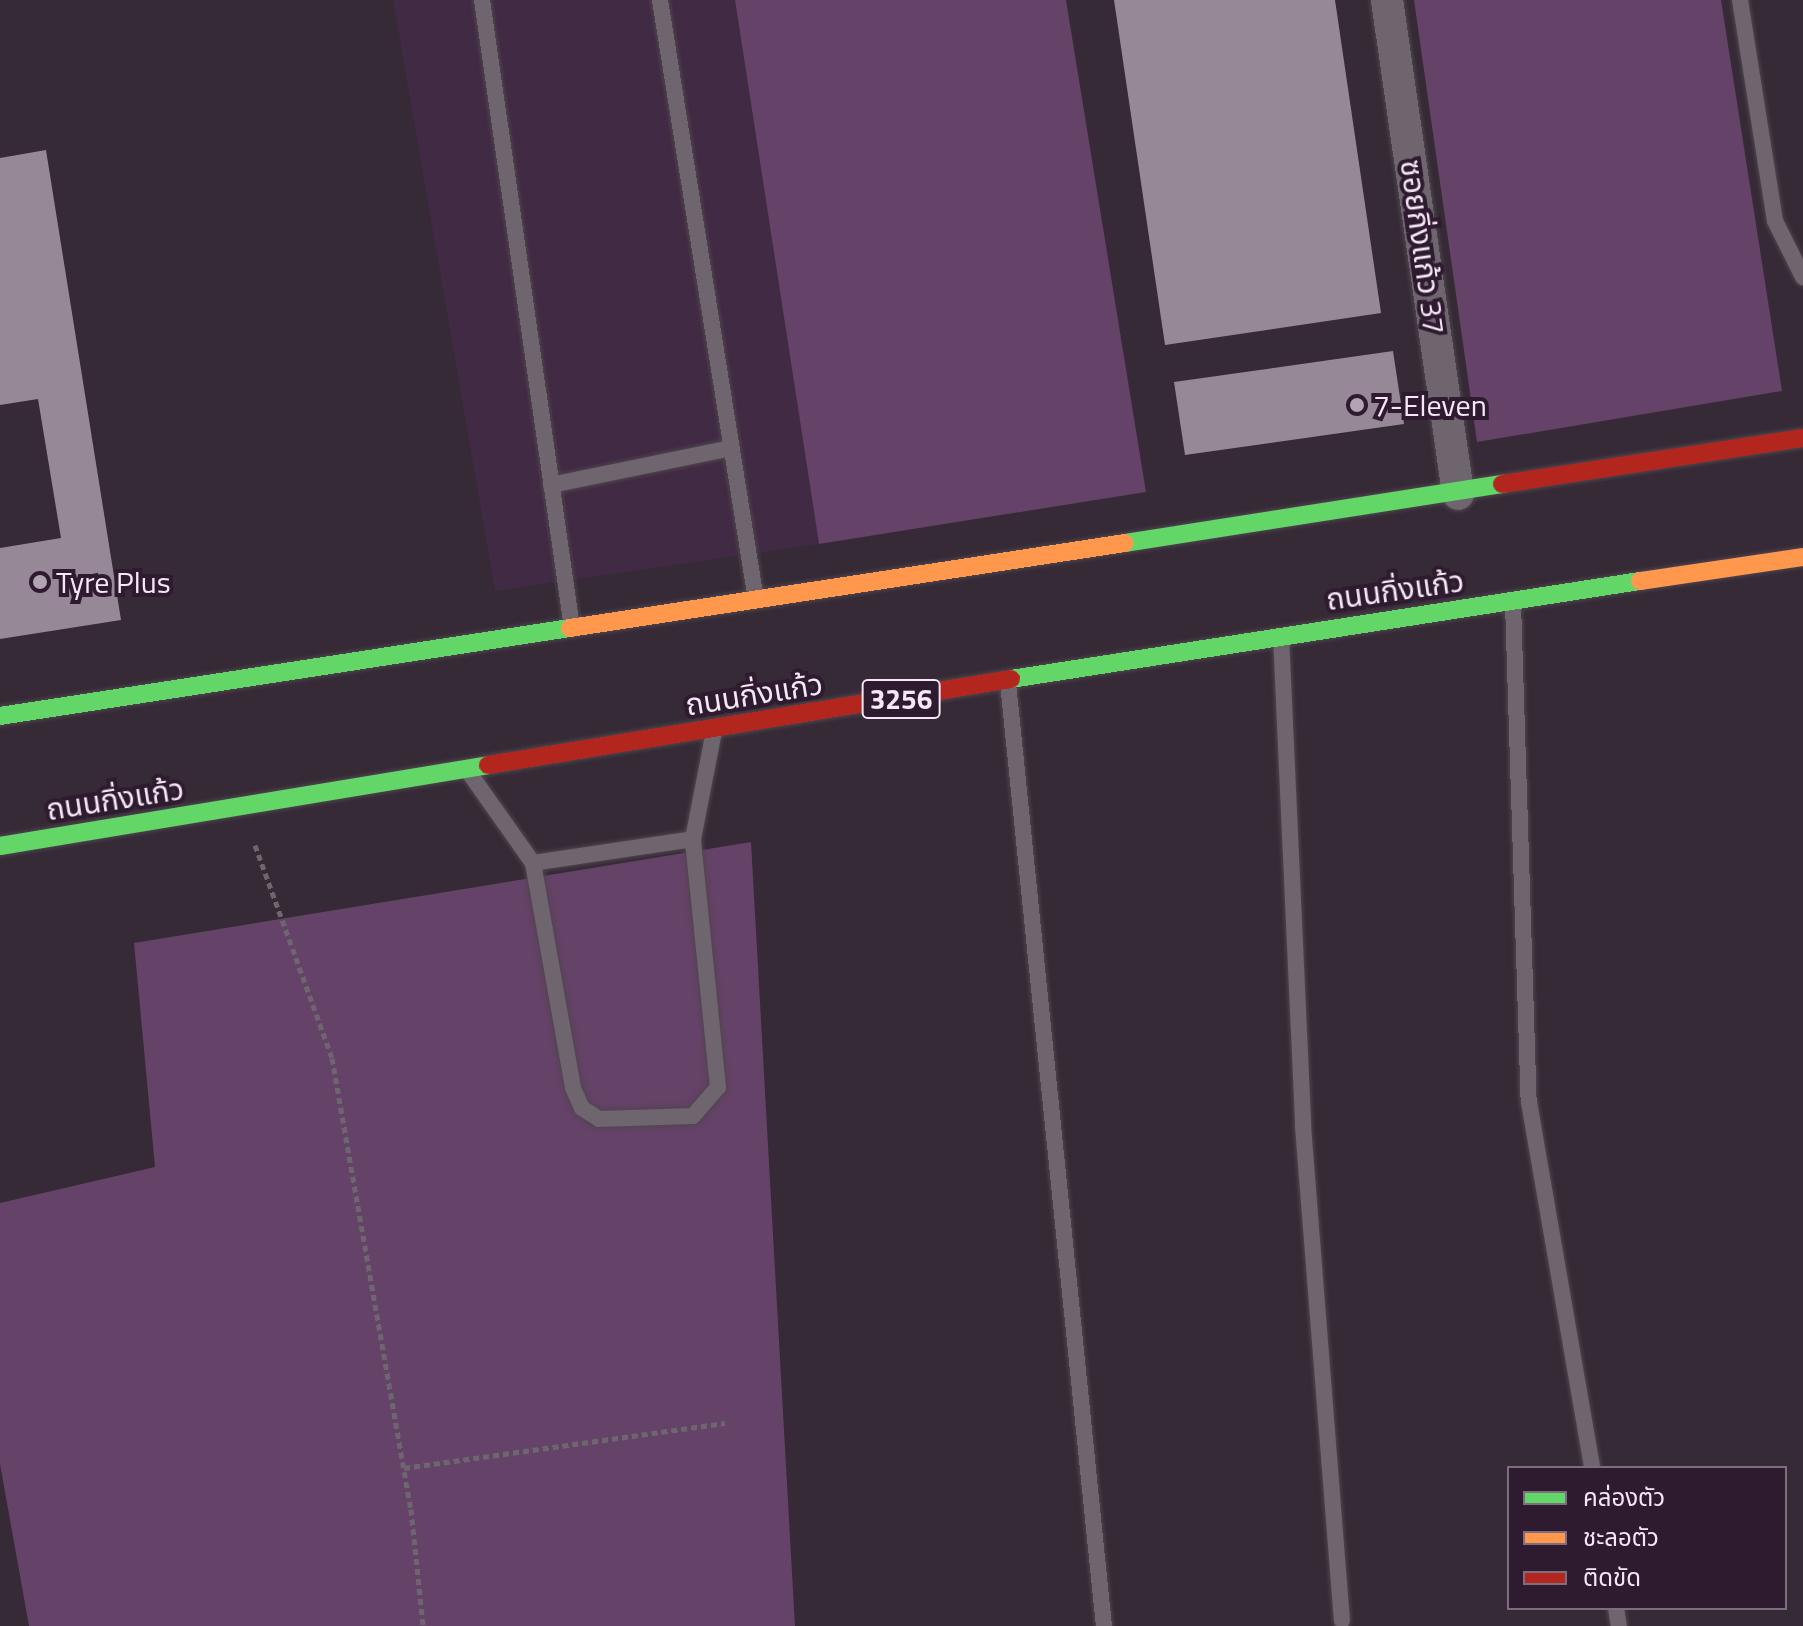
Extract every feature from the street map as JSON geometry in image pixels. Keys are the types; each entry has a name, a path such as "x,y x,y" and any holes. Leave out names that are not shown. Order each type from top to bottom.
{"main road":[{"path":"0,716 1458,494 1803,438"},
{"name":"ถนนกิ่งแก้ว","path":"0,846 1281,634 1803,557"}],"street":[{"name":"ซอยกิ่งแก้ว 37","path":"1387,0 1458,494"}],"lane":[{"path":"482,0 572,629"},
{"path":"660,0 756,601"},
{"path":"1740,0 1775,221 1803,277"},
{"path":"551,485 731,448"},
{"path":"1513,602 1529,1102 1592,1466"},
{"path":"1281,634 1303,1126 1342,1620"},
{"path":"1008,681 1104,1626"},
{"path":"467,770 533,863 573,1088 582,1108 599,1119 693,1116 718,1087 693,839 714,729"},
{"path":"533,863 693,839"}],"path":[{"path":"241,806 332,1058 404,1468 423,1626"},
{"path":"404,1468 725,1423"}],"shaded area":[{"path":"393,0 735,0 819,544 495,591"},
{"path":"735,0 1066,0 1146,492 819,544"},
{"path":"1414,0 1721,0 1782,391 1477,442"},
{"path":"751,842 795,1626 29,1626 0,1464 0,1203 155,1167 134,943"}],"building":[{"path":"1114,0 1335,0 1381,313 1165,345"},
{"path":"46,150 121,620 0,639 0,548 61,538 38,399 0,405 0,158"},
{"path":"1393,351 1404,424 1185,455 1174,382"}],"traffic: fast":[{"path":"1125,543 1502,484"},
{"path":"1011,679 1640,581"},
{"path":"0,716 570,628"},
{"path":"0,846 488,765"}],"traffic: slow":[{"path":"570,628 1125,543"},
{"path":"1640,581 1803,557"}],"traffic: jam":[{"path":"1502,484 1803,438"},
{"path":"488,765 1011,679"}],"place":[{"name":"7-Eleven","path":"1357,405"},
{"name":"Tyre Plus","path":"40,582"}]}
